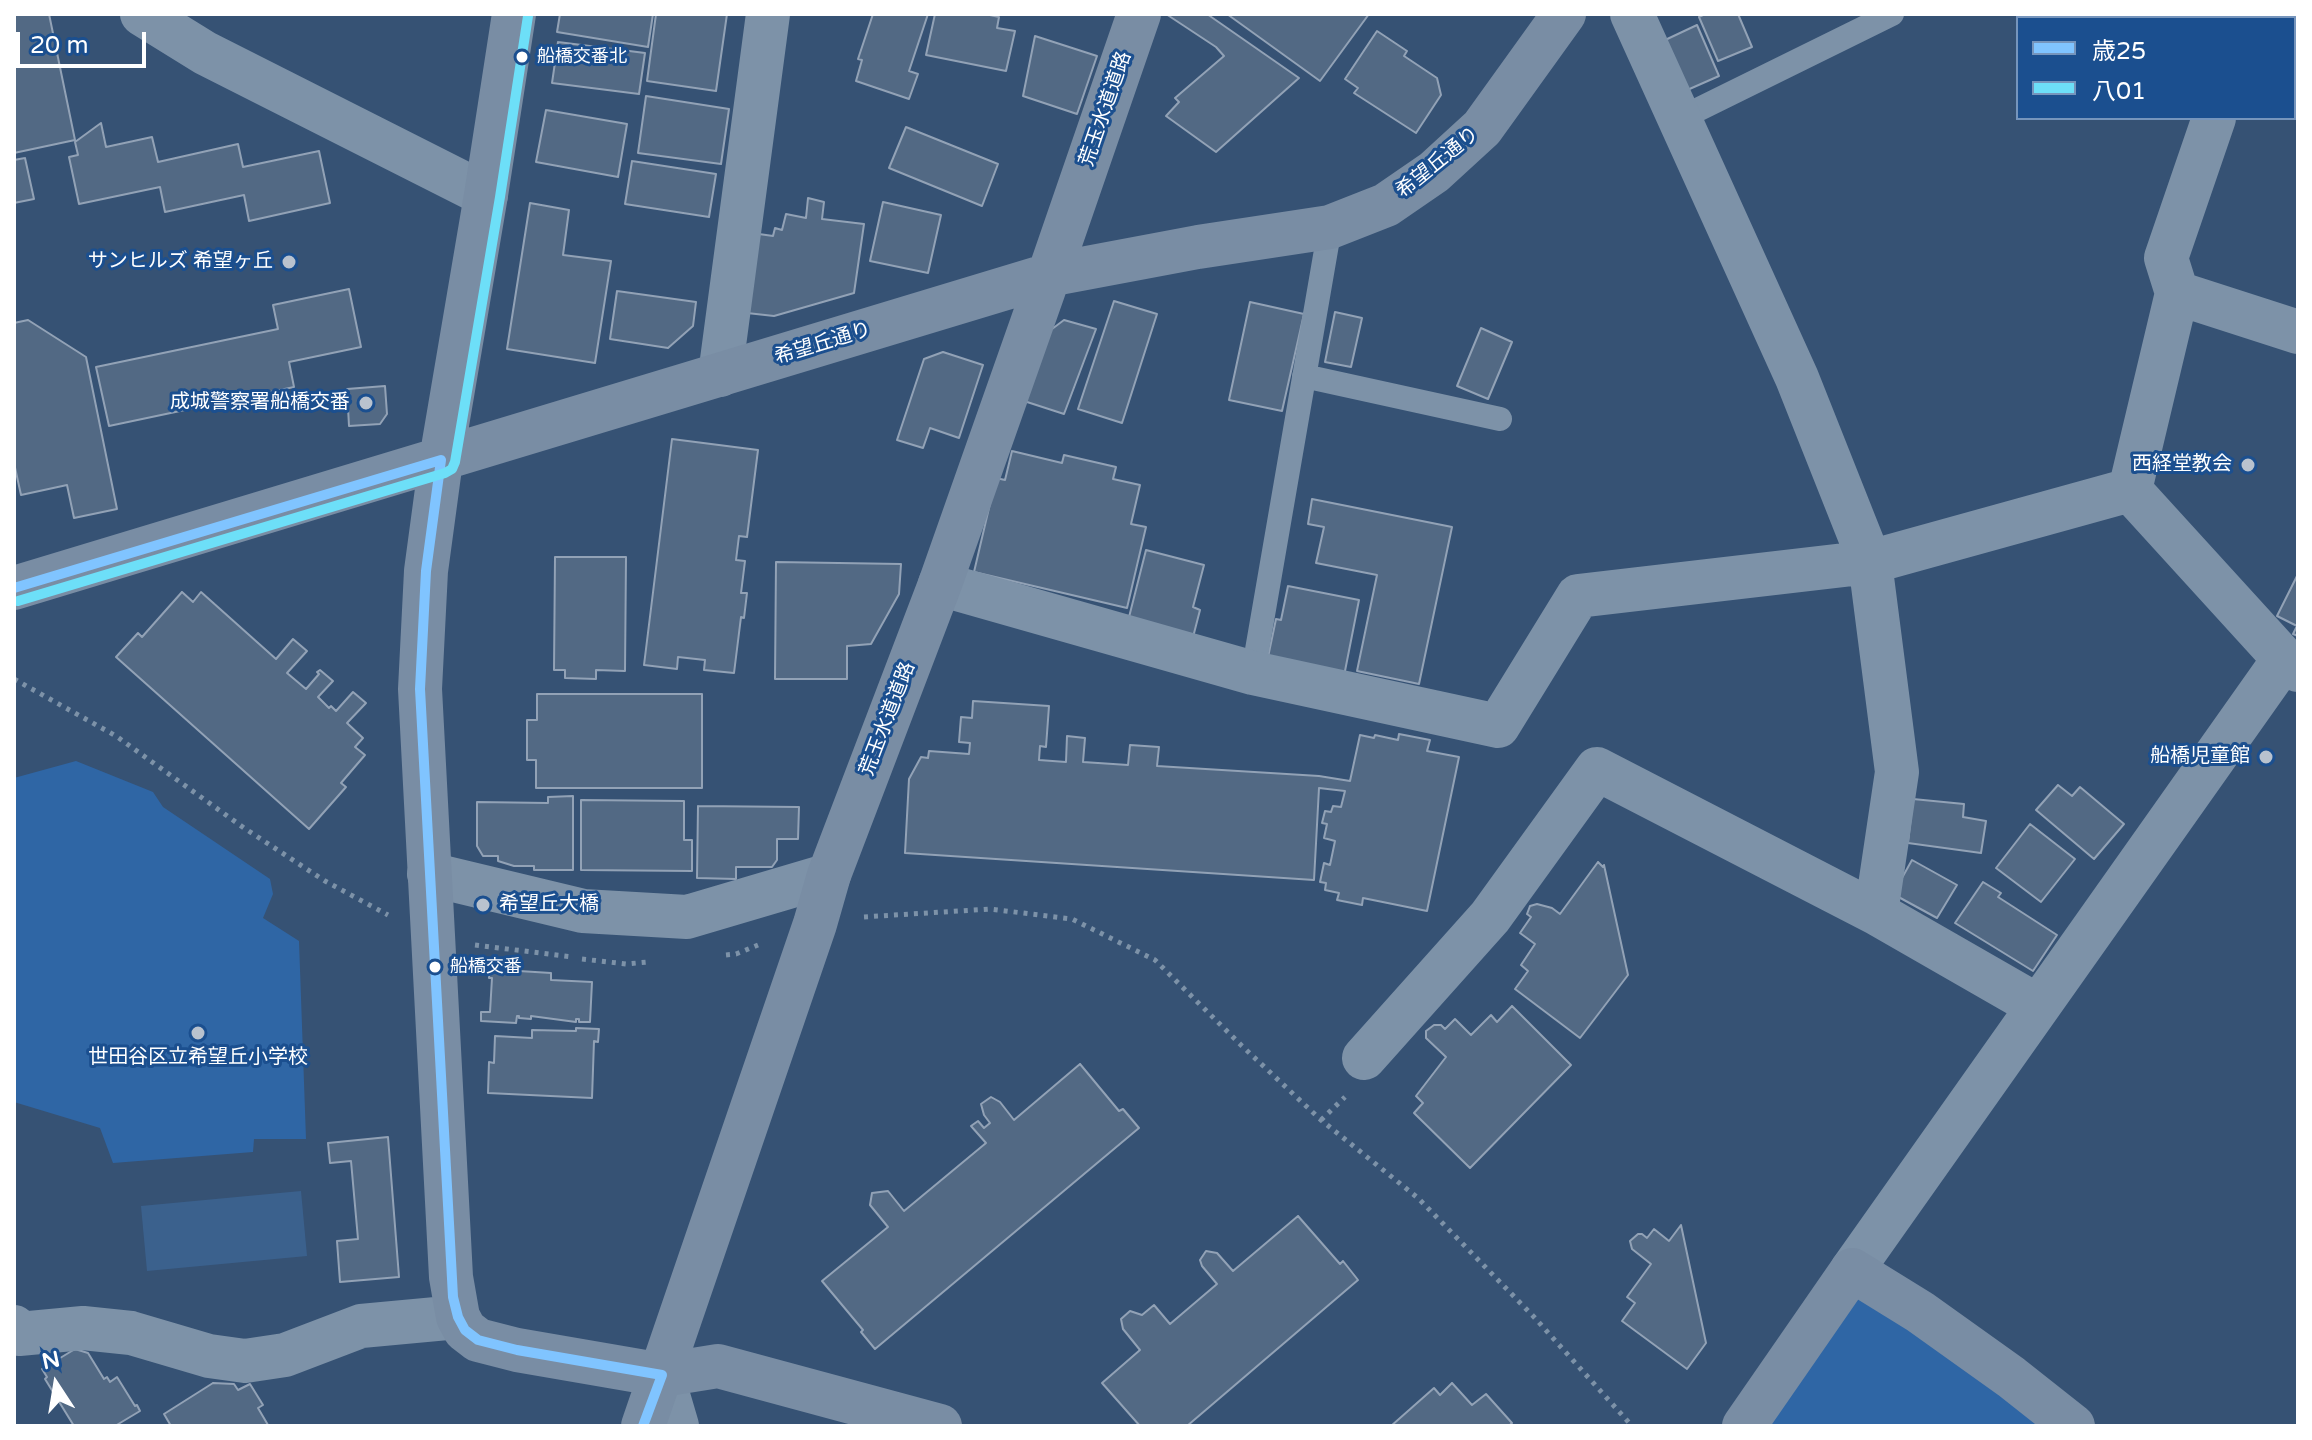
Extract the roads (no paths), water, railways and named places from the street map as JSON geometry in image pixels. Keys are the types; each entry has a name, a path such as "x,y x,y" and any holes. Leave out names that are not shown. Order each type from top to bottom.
{"street":[{"path":"514,14 441,460 426,571 420,689 451,1277 458,1317 465,1330 478,1340 517,1350 662,1375 718,1366 940,1426"},
{"path":"720,375 768,14"},
{"name":"荒玉水道道路","path":"643,1426 815,924 829,875 940,584 1139,14"},
{"name":"希望丘通り","path":"14,588 1049,275 1198,247 1330,227 1386,205 1434,172 1482,128 1564,14"},
{"path":"1632,14 1797,378 1870,562 1897,772 1876,913"},
{"path":"148,15 205,53 486,195"},
{"path":"2130,490 2177,293 2166,258 2213,120"},
{"path":"2177,293 2298,332"},
{"path":"940,584 1253,673 1498,726 1578,596 1870,562 2130,490"},
{"path":"1744,1426 2038,1006 2291,664 2130,490"},
{"path":"1364,1058 1490,917 1597,769 1876,913 2038,1006"},
{"path":"429,874 583,911 687,917 829,875"},
{"path":"1852,1270 1920,1312 2073,1426"},
{"path":"16,1333 83,1328 131,1333 209,1356 245,1361 285,1355 361,1326 458,1317"},
{"path":"662,1375 677,1426"}],"lane":[{"path":"1679,119 1892,14"},
{"path":"1253,673 1330,227"},
{"path":"1304,376 1500,419"}],"place":[{"name":"船橋交番北","path":"522,57"},
{"name":"サンヒルズ 希望ヶ丘","path":"289,262"},
{"name":"成城警察署船橋交番","path":"366,403"},
{"name":"西経堂教会","path":"2248,465"},
{"name":"船橋児童館","path":"2266,757"},
{"name":"希望丘大橋","path":"483,905"},
{"name":"船橋交番","path":"435,967"},
{"name":"世田谷区立希望丘小学校","path":"198,1033"}]}
